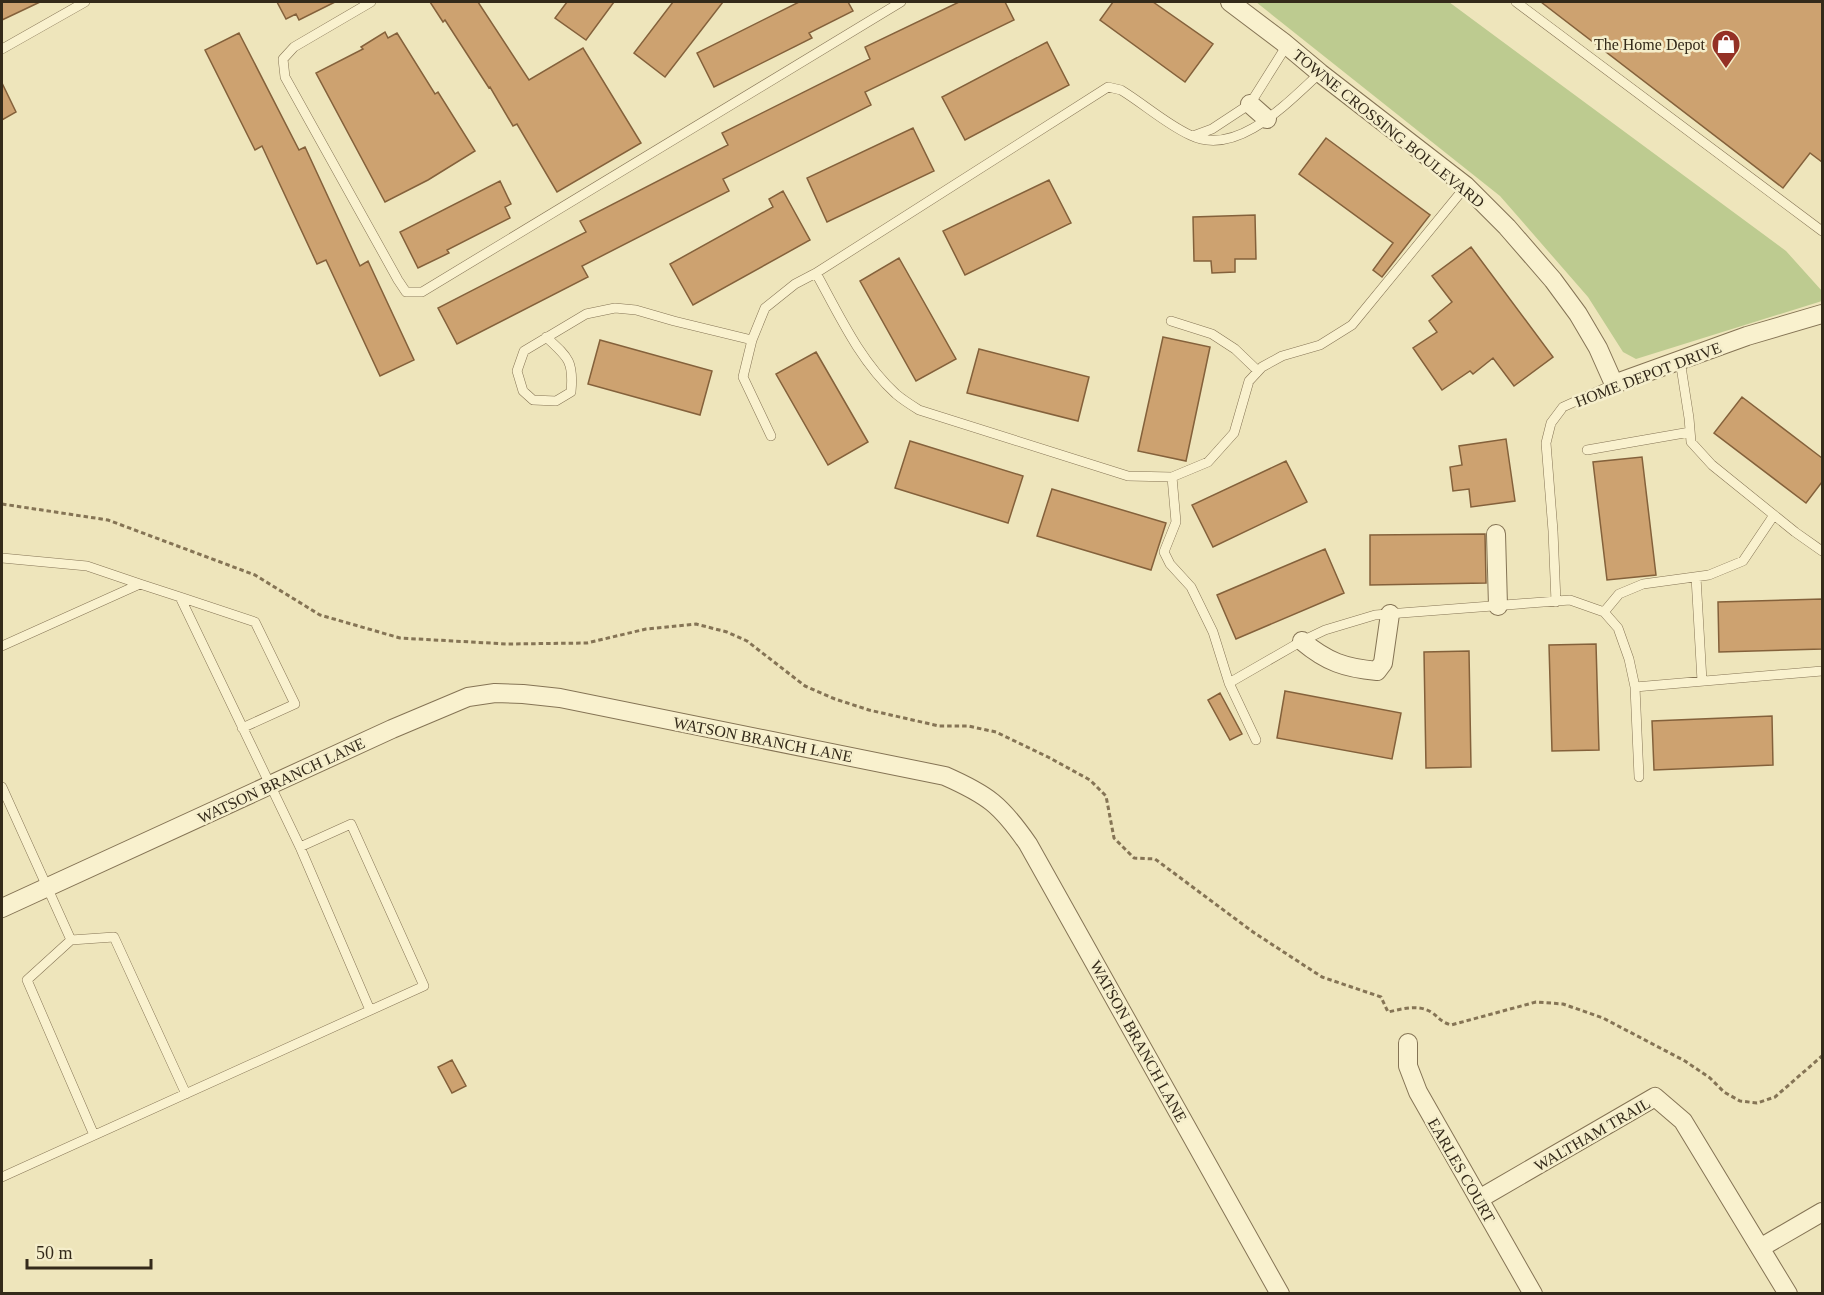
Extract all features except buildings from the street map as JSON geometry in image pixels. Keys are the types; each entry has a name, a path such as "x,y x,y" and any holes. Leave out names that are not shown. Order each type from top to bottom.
{"street":[{"name":"TOWNE CROSSING BOULEVARD","path":"1230,2 1466,186 1507,227 1578,314 1598,348 1614,384"},
{"path":"1250,104 1266,119"},
{"name":"HOME DEPOT DRIVE","path":"1614,384 1747,336 1822,314"},
{"path":"1496,534 1498,606"},
{"path":"1302,641 1320,656 1354,669 1377,670 1383,663 1390,614"},
{"name":"WATSON BRANCH LANE","path":"2,908 392,729 468,697 504,693 560,698 945,776 973,788 994,802 1011,819 1028,844 1279,1293"},
{"name":"EARLES COURT","path":"1408,1042 1408,1066 1411,1078 1533,1293"},
{"name":"WALTHAM TRAIL","path":"1479,1199 1655,1097 1683,1121 1788,1293"},
{"path":"1760,1248 1822,1212"}],"lane":[{"path":"2,50 85,2"},
{"path":"371,2 294,47 283,59 285,77 406,292 422,292 901,2"},
{"path":"1516,2 1822,231"},
{"path":"1192,136 1212,129 1250,104 1287,45"},
{"path":"771,436 743,377 752,340 765,308 795,284 816,273 1108,87 1121,90 1192,136 1210,141 1238,137 1266,119 1320,74"},
{"path":"816,273 853,341 876,373 897,395 919,410 1128,476 1173,477 1208,462 1234,433 1249,381 1262,367 1282,356 1320,345 1352,325 1466,186"},
{"path":"546,337 565,354 572,373 571,392 556,401 533,400 523,391 517,371 524,351 546,337 586,314 615,308 636,310 752,340"},
{"path":"1171,321 1212,334 1235,349 1258,371"},
{"path":"1680,360 1691,442 1712,465 1822,551"},
{"name":"HOME DEPOT DRIVE","path":"1556,602 1546,443 1551,423 1563,407 1614,384"},
{"path":"1587,450 1690,432"},
{"path":"1173,477 1176,522 1164,552 1170,564 1191,587 1213,632 1230,683 1257,740"},
{"path":"1604,612 1619,594 1643,584 1709,575 1743,561 1774,515"},
{"path":"2,558 87,566 255,622 295,704 242,728"},
{"path":"1696,577 1702,681"},
{"path":"3,642 140,584"},
{"path":"180,597 300,846 369,1010"},
{"path":"1230,683 1325,630 1375,615 1570,600 1604,612 1618,628 1629,659 1635,687 1639,777"},
{"path":"1635,687 1822,671"},
{"path":"2,787 71,940"},
{"path":"2,1177 424,986 351,824 300,846"},
{"path":"94,1136 27,980 71,940 114,937 186,1094"}],"green space":[{"path":"1256,2 1449,2 1786,251 1822,291 1822,301 1636,359 1623,352 1588,297 1500,196"}],"place":[{"name":"The Home Depot","path":"1726,70"}]}
